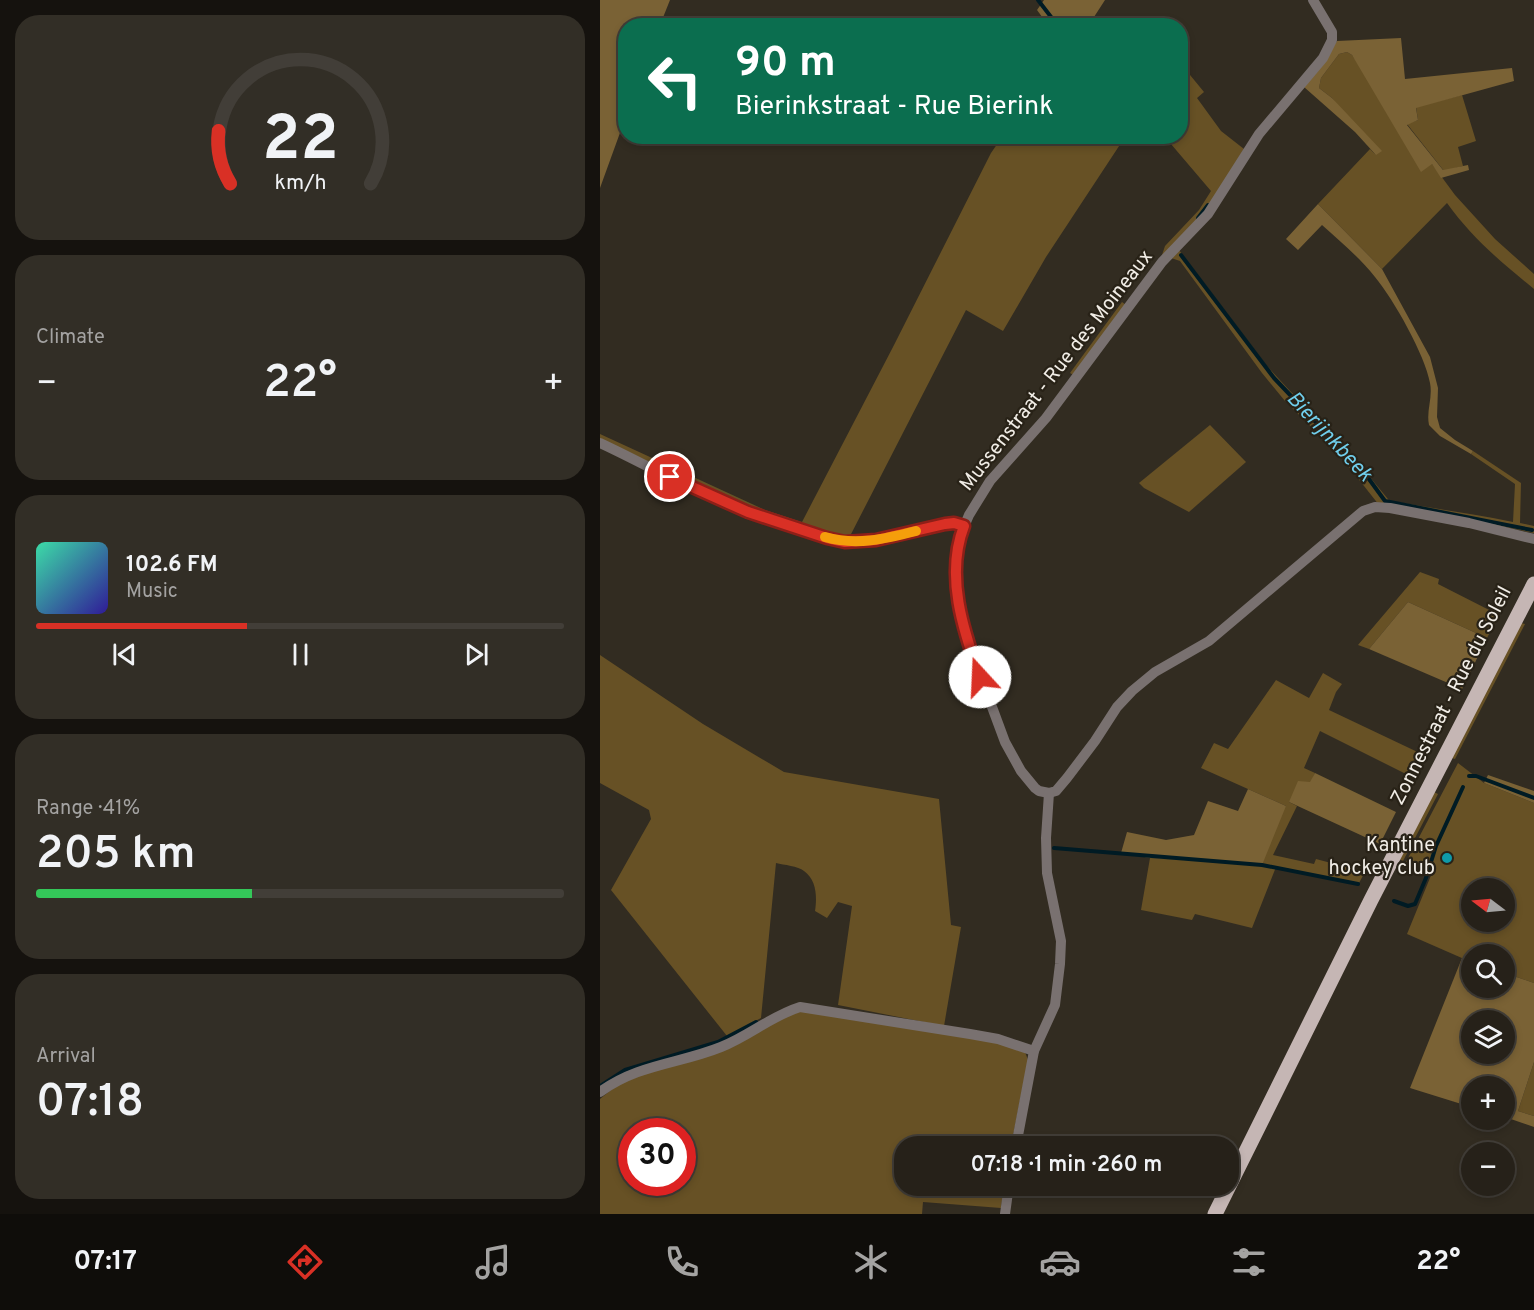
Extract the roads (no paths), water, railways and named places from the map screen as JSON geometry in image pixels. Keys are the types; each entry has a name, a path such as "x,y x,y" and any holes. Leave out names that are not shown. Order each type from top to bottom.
{"main road":[{"name":"Zonnestraat - Rue du Soleil","path":"1215,1214 1371,900 1534,584"}],"street":[{"name":"Mussenstraat - Rue des Moineaux","path":"1049,793 1035,788 1012,757 999,729 962,626 956,581 960,536 990,481 1046,418 1162,262 1208,214 1259,134 1323,58 1332,40 1332,32 1313,0"},
{"path":"600,443 734,507 836,540 845,542 876,540 940,525 954,523 964,526"},
{"path":"1018,1136 1034,1051 1055,1005 1060,964 1061,941 1047,873 1046,828 1049,793 1056,791 1067,778 1117,707 1155,672 1209,641 1363,511 1375,507 1390,508 1469,523 1534,539"},
{"path":"600,1092 618,1080 640,1070 721,1047 782,1014 800,1007 979,1035 1034,1051"},
{"path":"1005,1214 1007,1196"}],"waterway":[{"name":"Bierijnkbeek","path":"1038,0 1052,18"},
{"name":"Bierijnkbeek","path":"1198,218 1208,205"},
{"name":"Bierijnkbeek","path":"1181,255 1274,378 1366,475 1385,501 1532,530"},
{"path":"1469,776 1476,776 1534,798"},
{"path":"1394,901 1408,906 1415,904 1436,846 1463,787"},
{"path":"1054,848 1262,865 1358,884"},
{"path":"600,1086 625,1070 718,1042 756,1022"}],"place":[{"name":"Kantine hockey club","path":"1447,858"}]}
